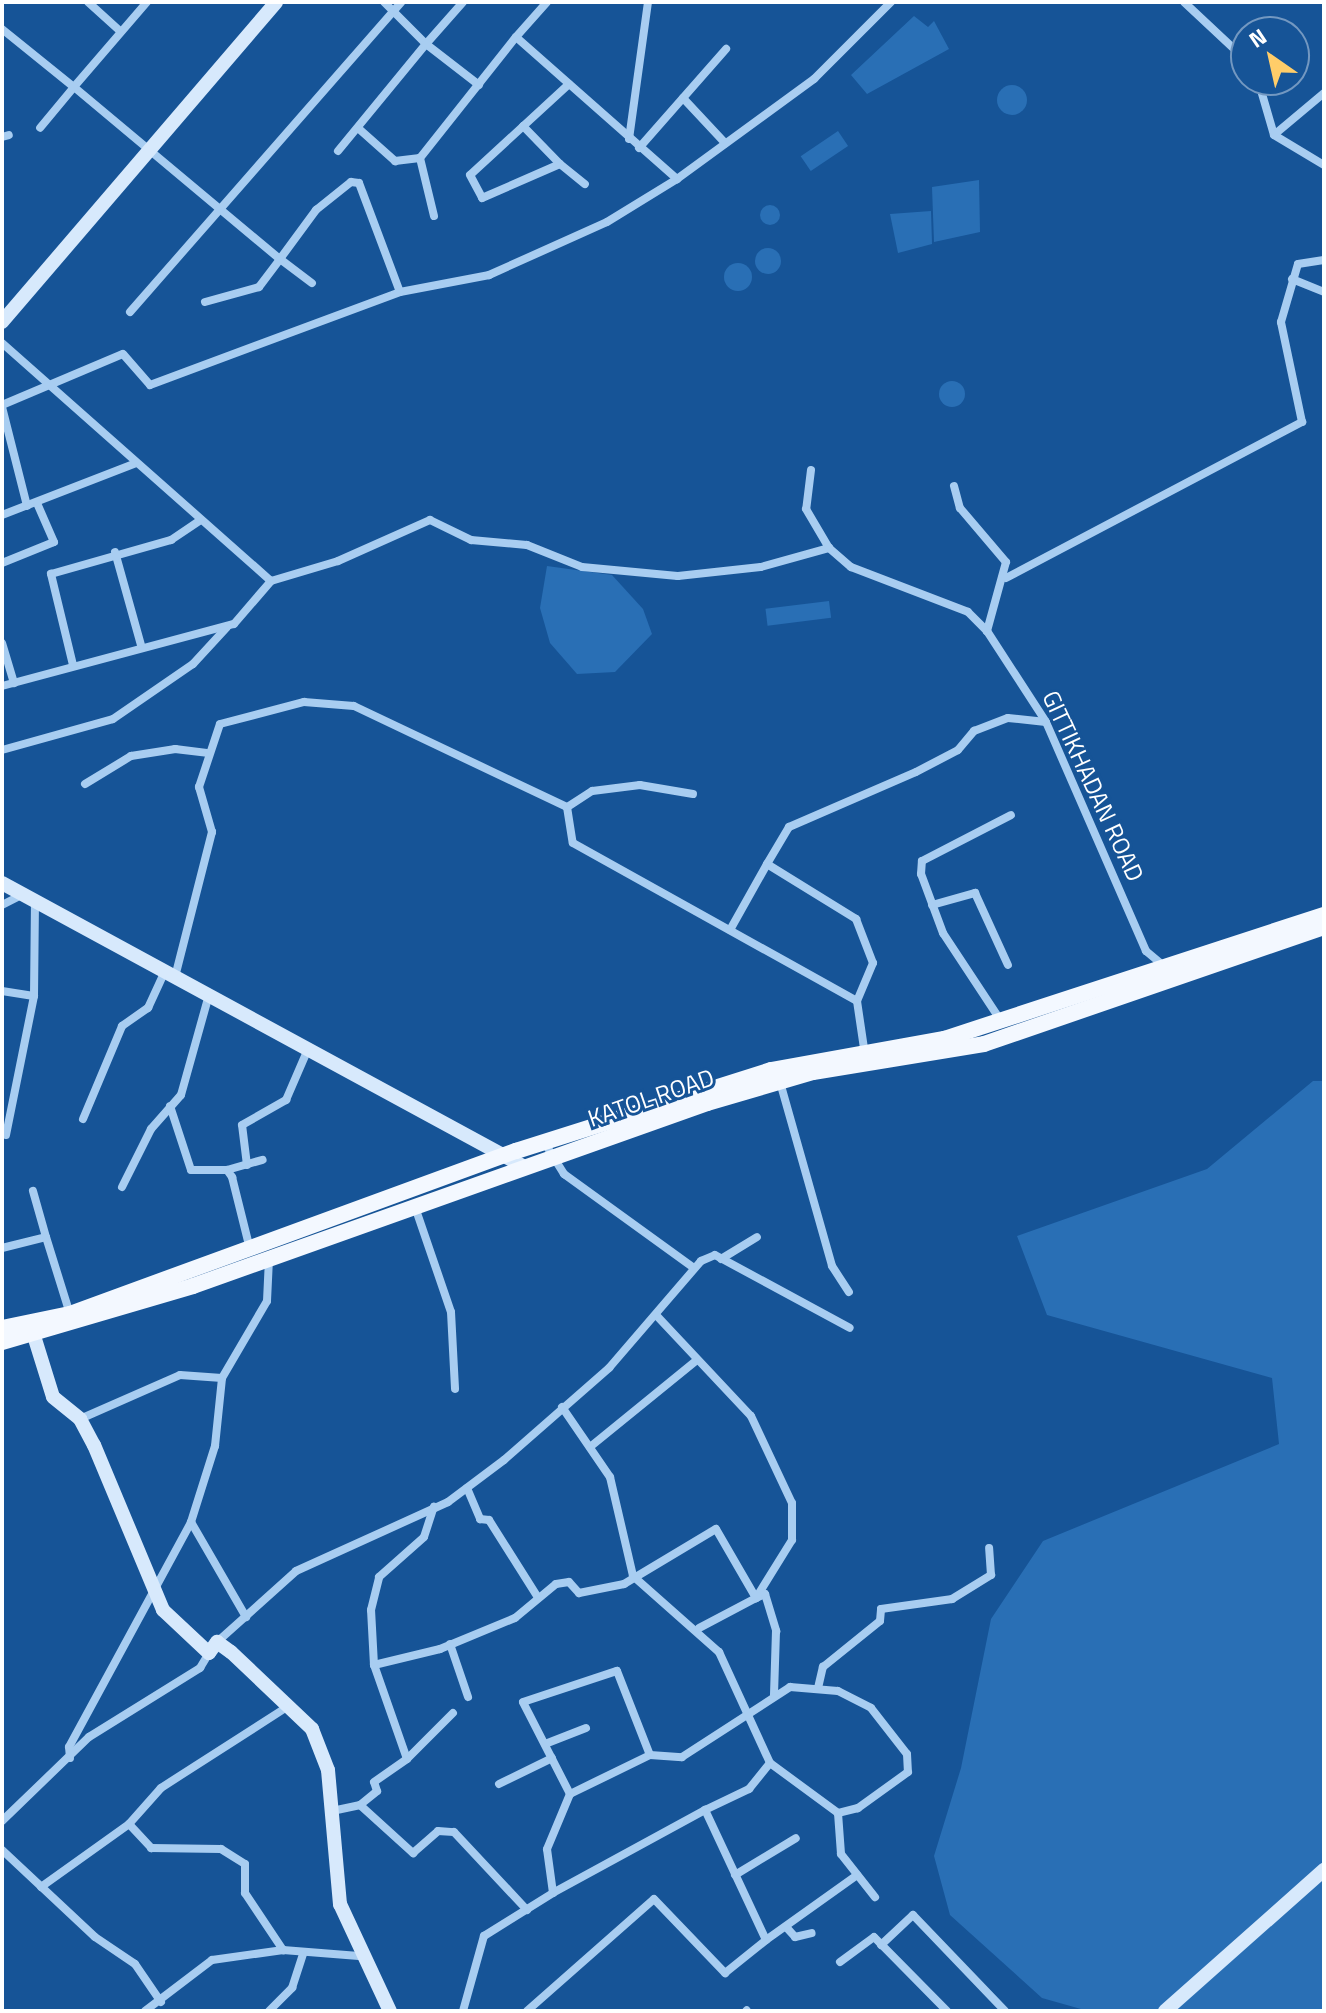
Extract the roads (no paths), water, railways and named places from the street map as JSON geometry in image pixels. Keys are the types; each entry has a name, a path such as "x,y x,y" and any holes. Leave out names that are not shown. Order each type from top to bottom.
{"main road":[{"name":"KATOL ROAD","path":"2,1342 70,1314 414,1203 521,1165 548,1150 771,1070 984,1044 1324,915"},
{"name":"KATOL ROAD","path":"2,1328 31,1329 261,1250 505,1156 548,1150 1324,927"}],"street":[{"path":"88,2 120,31"},
{"path":"40,128 147,2"},
{"path":"2,322 266,2"},
{"path":"2,307 276,2"},
{"path":"384,2 392,14 426,44 479,85"},
{"path":"130,312 224,211 401,2"},
{"path":"338,151 463,2"},
{"path":"358,128 395,161 420,158 547,2"},
{"path":"629,139 648,2"},
{"path":"27,506 2,406 123,354 150,385 400,292 489,275 607,222 677,179 814,79 891,2"},
{"path":"1184,2 1230,45"},
{"path":"2,29 312,283"},
{"path":"516,37 677,179"},
{"path":"639,148 726,49"},
{"path":"560,164 482,198 470,175 569,84"},
{"path":"1274,135 1324,93"},
{"path":"1263,96 1274,135 1324,165"},
{"path":"683,98 725,143"},
{"path":"523,126 560,164 585,184"},
{"path":"420,158 434,216"},
{"path":"205,302 259,287 316,210 359,183 400,292"},
{"path":"1006,578 1302,422 1281,322 1298,264 1324,260"},
{"path":"1292,279 1324,292"},
{"path":"2,343 271,581"},
{"path":"2,515 136,463"},
{"name":"GITTIKHADAN ROAD","path":"811,470 806,509 829,548 851,567 968,612 987,631 1046,722 1146,951 1167,974"},
{"path":"954,486 960,508 1001,548 1006,578 987,631"},
{"path":"2,563 54,542 37,503"},
{"path":"73,665 51,574 115,552 171,540 201,520"},
{"path":"2,750 113,719 193,664 271,581 338,561 430,520 471,540 527,545 582,567 678,576 761,567 829,548"},
{"path":"115,552 141,645"},
{"path":"2,686 141,645 229,626"},
{"path":"2,643 14,683"},
{"path":"83,1119 122,1026 148,1008 170,974 212,832 199,787 207,753 220,724 304,702 354,706 567,807"},
{"path":"730,930 789,827 815,822 916,772 958,750 974,731 1008,718 1046,722"},
{"path":"85,784 131,756 175,749 207,753"},
{"path":"567,807 592,791 620,787 693,794"},
{"path":"567,807 573,843 857,1001"},
{"path":"1001,1021 932,905 922,861 1011,815"},
{"path":"767,864 856,919 873,963 857,1001 865,1057"},
{"path":"2,883 521,1165"},
{"path":"932,905 975,893 1008,965"},
{"path":"2,905 29,897"},
{"path":"6,1135 34,996 29,897"},
{"path":"2,991 34,996"},
{"path":"122,1187 170,1106 181,1095 209,995"},
{"path":"247,1165 242,1125 286,1100 308,1049"},
{"path":"779,1082 832,1266 849,1292"},
{"path":"170,1106 191,1170 227,1170 263,1160"},
{"path":"548,1150 694,1268"},
{"path":"70,1758 191,1522 215,1446 222,1378 267,1301 261,1250 227,1170"},
{"path":"33,1191 70,1314"},
{"path":"414,1203 451,1312 455,1389"},
{"path":"2,1248 46,1237"},
{"path":"2,1821 89,1737 200,1668 213,1648 296,1571 434,1507 467,1488 562,1407 657,1316 694,1268 721,1259 757,1237"},
{"path":"721,1259 850,1328"},
{"path":"657,1316 760,1430 792,1503 792,1540 756,1598"},
{"path":"31,1329 53,1397 80,1419 154,1592 213,1648 312,1729 328,1770 340,1904 359,1956 390,2011"},
{"path":"590,1447 697,1360"},
{"path":"80,1419 180,1375 222,1378"},
{"path":"562,1407 590,1447 618,1500 633,1576 699,1628 719,1652 770,1763 838,1813 841,1854 875,1897"},
{"path":"467,1488 480,1519 489,1520 537,1596"},
{"path":"407,1759 374,1665 371,1610 379,1577 424,1537 434,1507"},
{"path":"191,1522 246,1617"},
{"path":"374,1665 450,1644 515,1618 537,1596 556,1584 569,1582 579,1593 633,1576 716,1529 756,1598"},
{"path":"818,1688 823,1667 880,1621 881,1609 952,1599 991,1575 989,1548"},
{"path":"699,1628 765,1594 776,1631 774,1696"},
{"path":"450,1644 468,1697"},
{"path":"570,1794 523,1702 617,1671 650,1755"},
{"path":"553,1893 547,1849 570,1794 650,1755 682,1757 790,1687 818,1688 871,1708 907,1754 908,1772 858,1808 838,1813"},
{"path":"41,1887 129,1824 161,1788 287,1707"},
{"path":"332,1811 360,1805 377,1791 374,1782 407,1759 453,1713"},
{"path":"545,1744 586,1728"},
{"path":"499,1784 552,1758"},
{"path":"463,2011 484,1936 553,1893 749,1789 770,1763"},
{"path":"360,1805 413,1853 438,1831 454,1832 527,1910"},
{"path":"705,1810 766,1940"},
{"path":"129,1824 151,1848 221,1849 245,1864 245,1893 283,1950"},
{"path":"735,1875 796,1838"},
{"path":"2,1850 41,1887 135,1964 161,2002"},
{"path":"1165,2011 1324,1870"},
{"path":"527,2011 654,1899 725,1973 766,1940 787,1928 795,1915 857,1875"},
{"path":"881,1945 913,1915 1005,2011"},
{"path":"787,1928 795,1937 812,1933"},
{"path":"840,1962 874,1937 947,2011"},
{"path":"145,2011 161,2002 212,1960 283,1950 303,1954 359,1956"},
{"path":"269,2011 292,1988 303,1954"}]}
